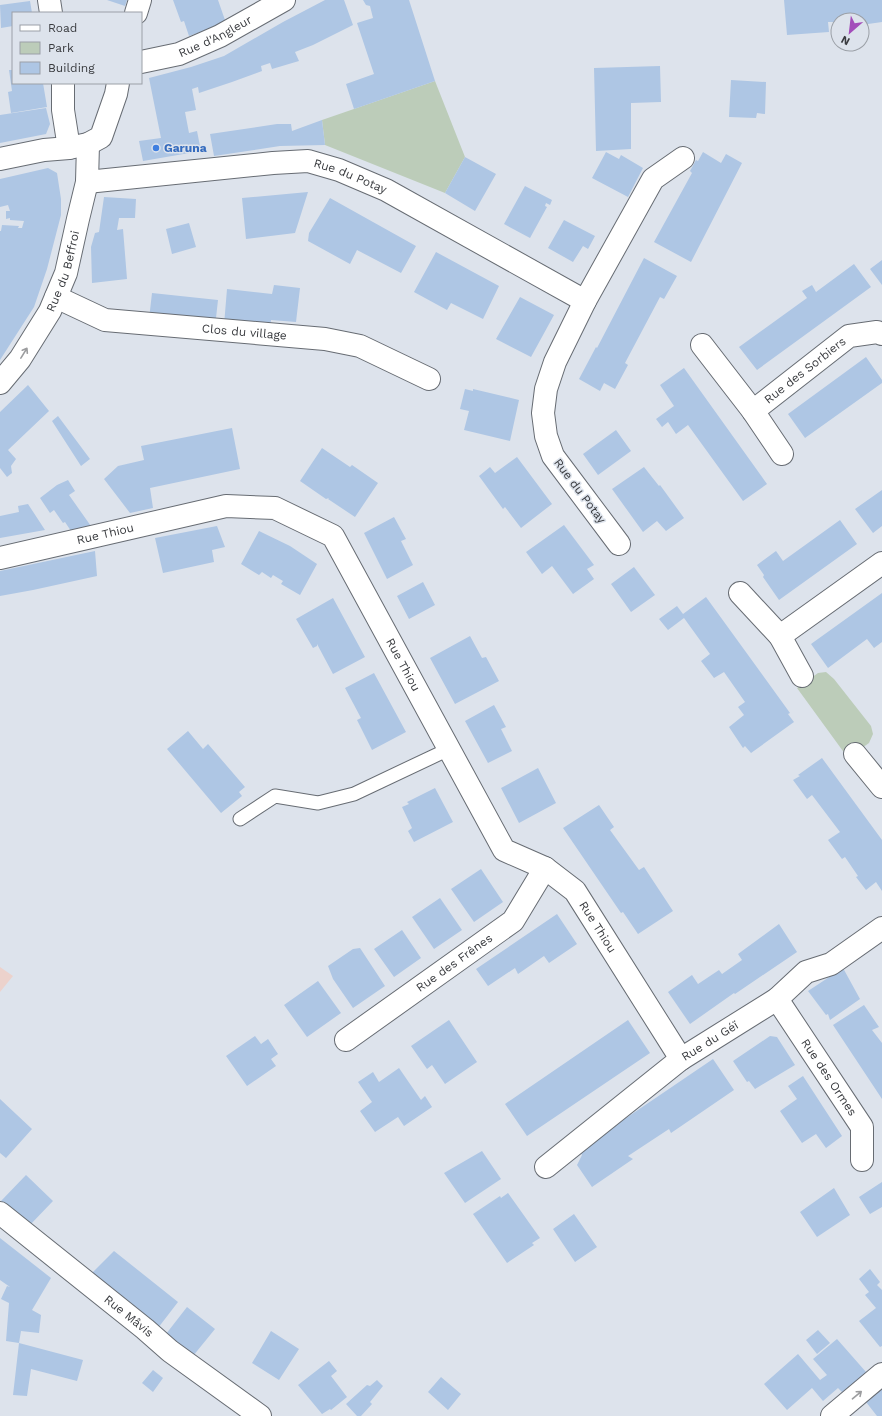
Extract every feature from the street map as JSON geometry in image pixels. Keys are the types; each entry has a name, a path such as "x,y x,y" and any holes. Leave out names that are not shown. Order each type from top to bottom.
{"street":[{"path":"49,0 51,12"},
{"path":"136,12 140,0"},
{"name":"Rue d'Angleur","path":"142,62 179,54 220,36 284,0"},
{"name":"Rue du Beffroi","path":"0,383 20,359 50,311 66,273 88,182 86,143 63,110 63,84"},
{"name":"Rue du Beffroi","path":"86,143 116,94 118,84"},
{"path":"0,160 44,150 86,143"},
{"name":"Rue du Potay","path":"619,544 553,456 546,436 543,413 546,389 555,362 585,301 653,179 683,158"},
{"name":"Rue du Potay","path":"88,182 273,163 308,161 339,170 386,190 585,301"},
{"name":"Clos du village","path":"56,297 105,320 325,339 360,346 429,379"},
{"name":"Rue des Sorbiers","path":"753,411 849,336 878,332 882,334"},
{"name":"Rue des Sorbiers","path":"702,345 753,411 782,454"},
{"name":"Rue Thiou","path":"0,558 226,506 275,508 333,536 504,850 544,868 575,891 681,1059"},
{"path":"780,636 882,563"},
{"path":"740,593 780,636 802,676"},
{"path":"855,754 882,787"},
{"name":"Rue des Frênes","path":"346,1040 513,921 544,868"},
{"name":"Rue du Géï","path":"546,1167 681,1059 777,1000 806,972 831,964 882,928"},
{"name":"Rue des Ormes","path":"777,1000 862,1127 862,1160"},
{"name":"Rue Mâvis","path":"0,1213 145,1329 170,1351 260,1416"},
{"path":"832,1416 882,1374"}],"lane":[{"path":"240,819 275,796 318,803 354,794 449,749"}],"shaded area":[{"path":"0,967 13,976 0,992"}],"green space":[{"path":"435,81 465,157 445,193 325,145 322,120"},
{"path":"826,672 834,679 871,726 873,734 869,743 848,758 797,688 818,673"}],"building":[{"path":"107,0 127,0 125,6"},
{"path":"173,0 218,0 226,23 189,36 184,21 181,22"},
{"path":"325,0 344,0 353,25 313,45 295,52 299,61 272,69 270,63 261,66 262,71 199,93 198,87 192,89 196,110 185,112 189,133 197,131 201,151 143,161 139,141 161,138 149,78 191,67 224,56"},
{"path":"363,0 409,0 435,81 354,109 346,84 374,74 357,23 373,18 370,6 366,5"},
{"path":"784,0 882,0 882,22 870,24 870,12 830,12 830,22 828,22 829,32 787,35"},
{"path":"30,1 32,12 12,12 12,26 1,28 0,5"},
{"path":"660,66 661,102 631,103 631,149 596,151 594,68"},
{"path":"9,70 12,70 12,84 43,84 47,107 11,113 8,92 12,91"},
{"path":"731,80 766,82 765,114 757,113 756,118 729,117"},
{"path":"46,108 50,124 46,134 0,143 0,115"},
{"path":"322,120 325,145 280,146 214,156 210,134 277,124 291,124 292,131"},
{"path":"606,152 619,159 621,155 643,168 628,197 592,178"},
{"path":"703,152 721,163 726,154 742,163 691,262 654,242 692,173 690,171 696,160 698,161"},
{"path":"465,157 496,174 475,211 445,193"},
{"path":"48,168 57,173 61,199 61,215 47,269 34,307 0,360 0,231 2,225 19,226 18,228 22,228 24,221 10,220 10,218 6,219 6,211 10,211 8,205 0,207 0,179"},
{"path":"525,186 552,200 550,205 546,203 545,206 547,207 530,238 504,224"},
{"path":"308,192 295,233 246,239 242,198"},
{"path":"104,197 136,199 135,218 119,218 117,230 123,229 127,279 92,283 91,247 95,233 99,232"},
{"path":"330,198 416,246 401,273 357,250 350,264 308,241 309,233"},
{"path":"564,220 595,236 588,249 583,246 573,262 548,248"},
{"path":"189,223 196,247 172,254 166,229"},
{"path":"436,252 499,286 483,319 451,303 447,310 414,292"},
{"path":"644,258 677,276 664,299 660,297 625,363 628,365 615,389 604,383 600,391 579,379"},
{"path":"882,260 882,285 870,269"},
{"path":"854,264 871,287 757,370 739,347 807,298 802,291 812,285 816,292"},
{"path":"274,285 300,288 296,322 271,320 270,330 224,325 227,289 272,294"},
{"path":"152,293 218,300 215,327 149,319"},
{"path":"520,297 554,315 531,357 496,339"},
{"path":"866,357 882,380 882,383 805,438 788,414"},
{"path":"684,368 767,484 743,501 688,425 676,434 668,422 662,427 656,419 674,406 660,385"},
{"path":"28,385 49,411 8,450 16,459 11,466 12,473 7,477 0,468 0,412"},
{"path":"465,389 473,391 473,389 519,400 510,441 464,430 469,411 460,409"},
{"path":"58,416 90,459 81,466 52,421"},
{"path":"232,428 240,469 150,488 153,508 130,513 104,479 118,466 144,460 141,446"},
{"path":"616,430 631,451 598,475 583,454"},
{"path":"322,448 350,467 352,465 378,483 355,517 328,499 329,498 326,499 300,481"},
{"path":"517,457 552,504 521,528 505,507 503,509 479,476 490,467 495,473"},
{"path":"644,467 659,486 660,485 684,518 666,531 657,521 643,532 612,489"},
{"path":"68,480 75,491 69,495 93,529 73,534 54,510 50,513 40,498 57,485"},
{"path":"882,490 882,526 873,533 855,509"},
{"path":"28,504 45,530 0,538 0,516 19,512 18,506"},
{"path":"394,517 406,539 401,541 413,565 387,579 364,533"},
{"path":"840,520 857,544 779,600 763,577 764,575 757,565 776,551 783,561"},
{"path":"564,525 594,565 587,569 594,579 573,594 552,566 542,574 526,552"},
{"path":"217,526 225,547 212,550 214,562 163,573 155,538"},
{"path":"259,531 290,546 317,564 300,595 281,584 283,581 273,575 271,578 262,572 259,575 241,564"},
{"path":"95,551 97,576 0,596 0,571"},
{"path":"634,567 655,595 631,612 611,584"},
{"path":"423,582 435,605 409,619 397,596"},
{"path":"882,593 882,642 874,648 867,639 828,668 811,644"},
{"path":"706,597 790,713 788,714 794,722 751,753 745,746 743,748 729,727 744,715 738,707 745,702 724,672 714,678 701,661 710,654 684,618 668,630 659,619 677,606 683,614"},
{"path":"333,598 365,657 333,674 317,644 317,646 313,648 296,619"},
{"path":"470,636 482,658 486,657 499,681 455,704 430,658"},
{"path":"374,673 406,732 372,750 357,720 361,718 345,688"},
{"path":"494,705 506,727 501,729 512,751 488,763 465,721"},
{"path":"188,731 203,749 208,744 245,787 239,792 242,796 221,813 167,749"},
{"path":"822,758 882,840 882,891 876,882 866,890 856,877 858,876 845,857 842,859 828,840 840,832 812,795 807,799 793,780"},
{"path":"538,768 556,803 519,823 501,788"},
{"path":"435,788 453,822 414,842 408,831 412,828 402,807 409,804 407,802"},
{"path":"599,805 614,827 610,830 639,870 644,867 673,911 638,934 623,912 621,913 563,828"},
{"path":"481,869 503,902 474,922 451,889"},
{"path":"440,898 462,930 434,949 412,917"},
{"path":"557,914 577,944 549,963 544,956 518,974 515,968 488,986 476,969"},
{"path":"779,924 797,952 690,1024 668,992 692,975 698,984 719,970 722,974 742,960 738,954"},
{"path":"402,930 421,958 394,977 374,949"},
{"path":"360,948 385,986 353,1008 333,979 328,966 353,949"},
{"path":"843,968 860,999 830,1020 828,1014 826,1015 808,991"},
{"path":"318,981 341,1013 307,1037 284,1005"},
{"path":"864,1005 879,1027 872,1030 882,1043 882,1099 833,1025"},
{"path":"449,1020 477,1062 445,1084 432,1065 427,1069 411,1046"},
{"path":"628,1020 650,1053 527,1136 505,1104"},
{"path":"255,1036 261,1044 268,1039 278,1054 271,1059 276,1066 247,1086 226,1056"},
{"path":"770,1036 777,1037 795,1065 755,1089 749,1081 747,1082 733,1061"},
{"path":"713,1059 734,1090 671,1133 669,1129 628,1156 633,1159 592,1187 577,1165 582,1155 579,1150"},
{"path":"399,1068 421,1100 425,1096 432,1107 404,1126 398,1117 375,1132 360,1111 372,1102 358,1082 373,1072 379,1082"},
{"path":"803,1076 842,1136 826,1148 816,1134 802,1143 780,1111 797,1099 788,1086"},
{"path":"0,1099 32,1129 6,1158 0,1153"},
{"path":"482,1151 501,1179 465,1203 444,1173"},
{"path":"26,1175 53,1201 29,1226 1,1201"},
{"path":"882,1182 882,1207 870,1214 859,1197"},
{"path":"834,1188 850,1215 817,1237 800,1212"},
{"path":"508,1193 540,1238 532,1243 534,1245 507,1263 473,1214 500,1196 501,1198"},
{"path":"574,1214 597,1247 575,1262 553,1229"},
{"path":"0,1238 51,1278 32,1310 41,1315 39,1333 21,1331 19,1343 6,1341 9,1303 1,1299 7,1286 10,1287 0,1280"},
{"path":"114,1251 178,1302 158,1328 91,1274"},
{"path":"870,1269 880,1282 877,1285 882,1290 882,1346 880,1347 859,1321 876,1308 865,1295 869,1292 859,1279"},
{"path":"187,1307 215,1329 193,1356 166,1334"},
{"path":"818,1330 830,1343 817,1354 806,1340"},
{"path":"271,1331 299,1349 279,1380 252,1363"},
{"path":"837,1339 866,1372 843,1393 838,1388 823,1401 812,1388 787,1410 764,1384 798,1354 820,1380 827,1375 813,1359"},
{"path":"19,1343 83,1360 77,1381 31,1369 27,1396 13,1395"},
{"path":"329,1361 337,1371 331,1376 347,1397 331,1410 330,1409 322,1414 298,1385"},
{"path":"153,1370 163,1378 153,1392 142,1383"},
{"path":"441,1377 461,1394 448,1410 428,1392"},
{"path":"377,1380 383,1386 370,1402 372,1404 361,1416 357,1416 346,1404 367,1385 370,1386"},
{"path":"882,1388 882,1416 877,1416 866,1402"}],"place":[{"name":"Garuna","path":"156,148"}]}
